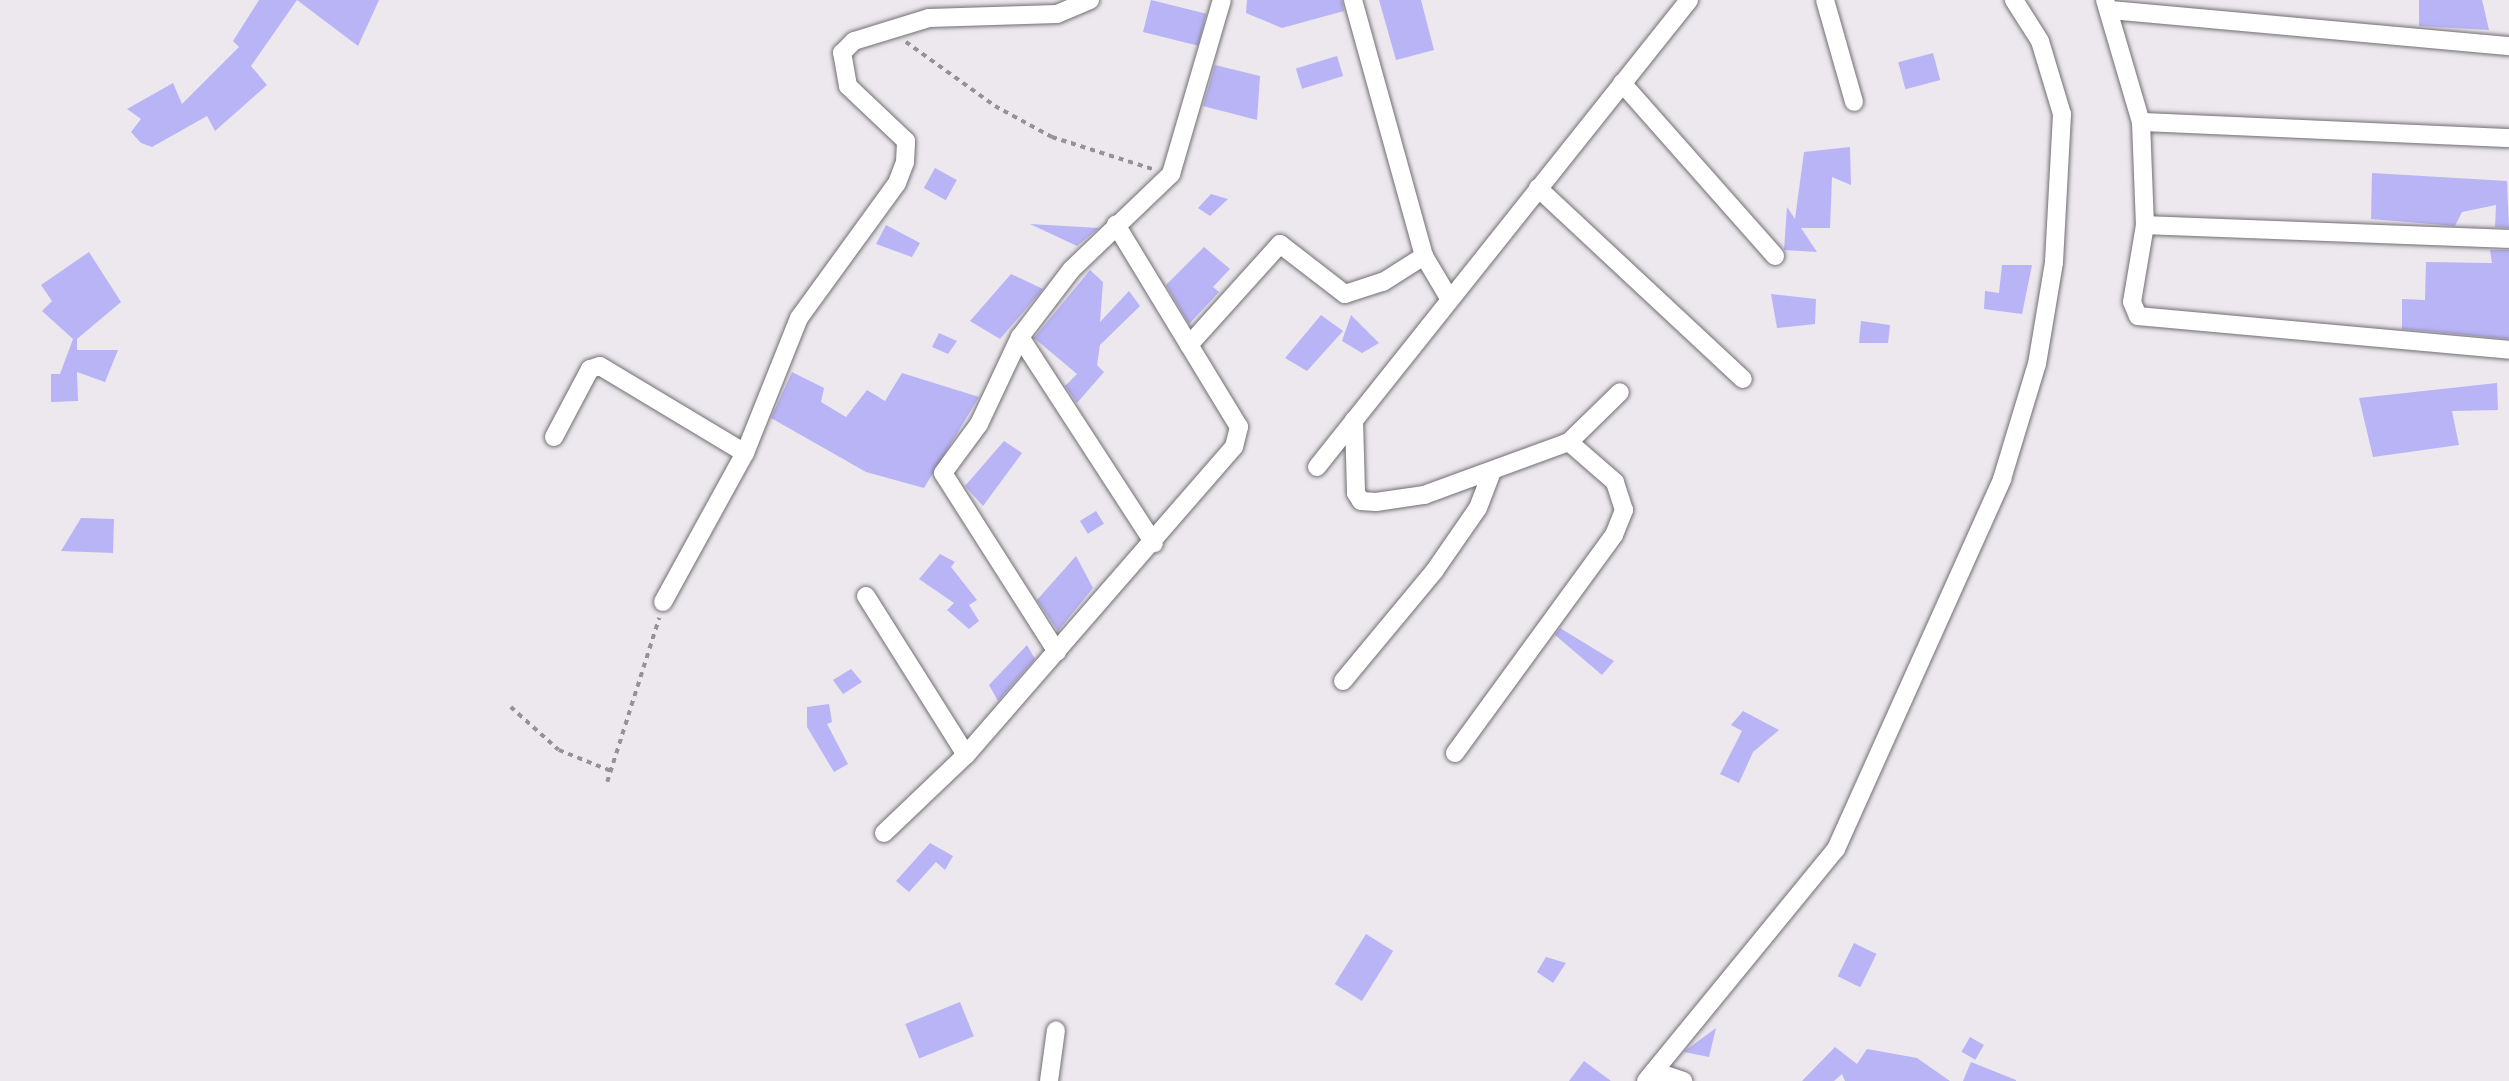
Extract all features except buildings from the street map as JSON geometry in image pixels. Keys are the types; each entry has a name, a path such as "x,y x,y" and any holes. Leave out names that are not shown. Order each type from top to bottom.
{"street":[{"path":"663,602 745,453 799,318 878,212 905,162 906,141 896,125 848,86 841,69 842,53 854,41 888,28 929,18 1057,13 1090,0"},
{"path":"1057,652 943,473 979,424 1020,337 1116,225 1171,174 1222,0"},
{"path":"1353,0 1424,256 1449,298"},
{"path":"1317,467 1689,0"},
{"path":"1825,0 1854,102"},
{"path":"1650,1076 1836,849 2002,479 2037,364 2054,262 2062,114 2040,41 2014,0"},
{"path":"2509,46 2108,5 2141,122 2145,225 2132,302 2142,319 2509,350"},
{"path":"1622,83 1775,256"},
{"path":"2141,122 2509,138"},
{"path":"1538,188 1743,379"},
{"path":"884,833 966,755 1234,447 1239,427 1116,225"},
{"path":"2145,225 2509,239"},
{"path":"1189,345 1280,244 1345,294 1383,282 1424,256"},
{"path":"1020,337 1154,542"},
{"path":"554,437 590,369 600,366 745,453"},
{"path":"1354,420 1361,500 1424,495 1569,442 1620,392"},
{"path":"1455,753 1614,535 1624,510 1615,482 1569,442"},
{"path":"1343,681 1435,570 1478,508 1492,472"},
{"path":"866,596 966,755"},
{"path":"1049,1081 1056,1030"},
{"path":"1650,1076 1684,1081"}],"path":[{"path":"888,28 983,99 1052,137 1171,174"},
{"path":"607,782 663,602"},
{"path":"511,707 559,750 611,771"}]}
